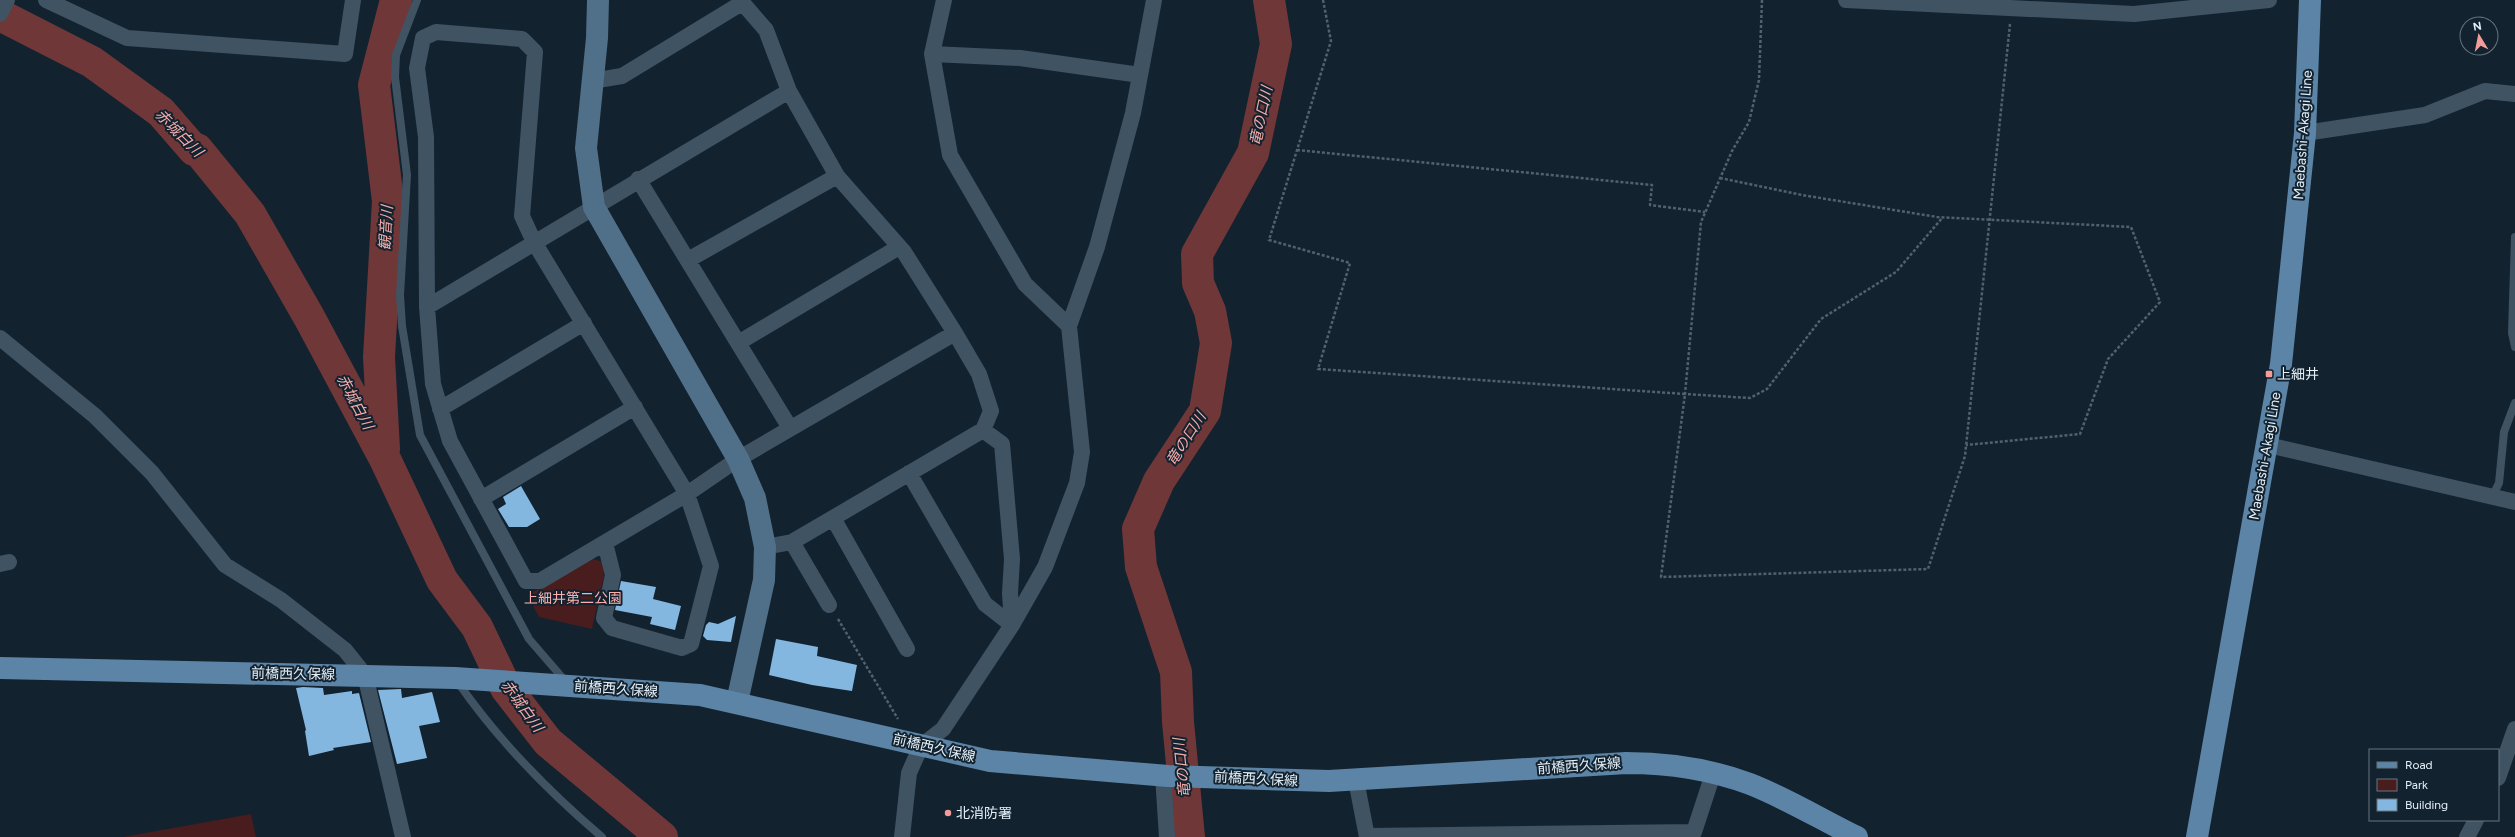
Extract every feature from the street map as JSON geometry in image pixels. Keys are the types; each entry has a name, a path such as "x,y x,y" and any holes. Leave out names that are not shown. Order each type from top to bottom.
{"main road":[{"name":"Maebashi-Akagi Line","path":"2197,837 2268,445 2281,364 2305,133 2310,0"},
{"name":"前橋西久保線","path":"0,668 365,675 458,679 700,695 737,702 990,761 1165,775 1300,782 1356,780 1626,763 1657,763 1694,768 1750,784 1857,837"}],"street":[{"path":"46,0 127,38 345,54 353,0"},
{"path":"598,0 586,148 594,207 738,458 755,498 765,547 764,580 737,702"},
{"path":"944,0 932,54 950,155 1025,284 1069,326"},
{"path":"902,837 909,773 921,746 943,729 1012,625 1045,567 1077,483 1082,452 1069,326 1097,247 1133,113 1154,0"},
{"path":"1846,0 2134,14 2269,0"},
{"path":"592,81 622,76 741,2 766,30 789,91 837,176 899,247 955,333 979,374 991,411 983,430 792,542 765,547"},
{"path":"605,543 613,575 604,618 612,628 682,648 692,644 710,566 688,494 534,242 522,216 535,52 522,39 436,32 423,38 417,68 426,137 427,307 433,384 450,441 526,580 540,581 688,494 738,458 955,333"},
{"path":"932,54 1020,58 1140,75"},
{"path":"427,307 638,179 789,91"},
{"path":"2305,133 2425,115 2485,91 2515,94"},
{"path":"688,260 837,176"},
{"path":"638,179 790,428"},
{"path":"738,344 899,247"},
{"path":"440,409 584,323"},
{"path":"0,338 95,416 152,473 225,565 287,604 344,650 365,675 403,837"},
{"path":"481,499 635,407"},
{"path":"983,430 1002,444 1012,559 1010,593 1012,625"},
{"path":"2268,445 2515,502"},
{"path":"909,473 985,604 1012,625"},
{"path":"834,518 907,649"},
{"path":"792,542 829,605"},
{"path":"2499,775 2515,729"},
{"path":"1356,780 1367,836 1694,832 1713,774"},
{"path":"1165,775 1167,837"},
{"path":"2467,837 2475,821"}],"lane":[{"path":"417,0 396,55 395,77 407,176 400,295 402,326 420,435 529,639 568,686"},
{"path":"2515,237 2512,333 2515,347"},
{"path":"2493,496 2499,483 2502,468 2504,432 2515,403"},
{"path":"458,679 506,744 545,785 602,837"}],"path":[{"path":"1323,0 1330,41 1269,240 1350,263 1318,369 1750,398 1767,389 1821,319 1896,272 1943,217"},
{"path":"1762,0 1759,80 1748,122 1720,178 1702,222 1685,394 1661,577 1928,569 1965,456 2011,8"},
{"path":"1297,150 1652,185 1650,205 1705,212"},
{"path":"1720,178 1802,195 1943,217 1990,218 2131,227 2160,302 2108,359 2080,434 1966,445"},
{"path":"829,605 900,722"}],"green space":[{"name":"上細井第二公園","path":"593,559 603,562 604,576 592,629 539,617 527,595"},
{"path":"251,814 256,837 123,837"}],"building":[{"path":"521,486 540,519 527,527 509,527 498,509 506,504 503,497"},
{"path":"621,581 656,587 653,599 681,606 675,630 650,624 652,617 615,610"},
{"path":"736,616 731,642 707,640 703,636 706,625 709,622 718,624"},
{"path":"776,639 818,647 817,656 857,665 852,691 812,685 769,675"},
{"path":"296,688 323,688 324,695 352,691 352,694 359,693 371,742 333,748 334,750 309,756 306,730"},
{"path":"401,689 402,698 432,692 440,722 419,726 427,758 397,764 378,690"}],"waterway":[{"name":"観音川","path":"384,449 379,357 388,201 374,85 396,0"},
{"name":"竜の口川","path":"1189,837 1178,722 1176,672 1141,567 1138,529 1159,481 1205,411 1216,343 1210,311 1198,283 1197,254 1253,153 1276,44 1269,0"},
{"name":"赤城白川","path":"0,15 92,62 161,112 194,150 197,149 250,214 309,317 385,459 442,580 477,627 506,688 548,742 662,837"}],"place":[{"name":"上細井","path":"2269,374"},
{"name":"北消防署","path":"948,813"}]}
